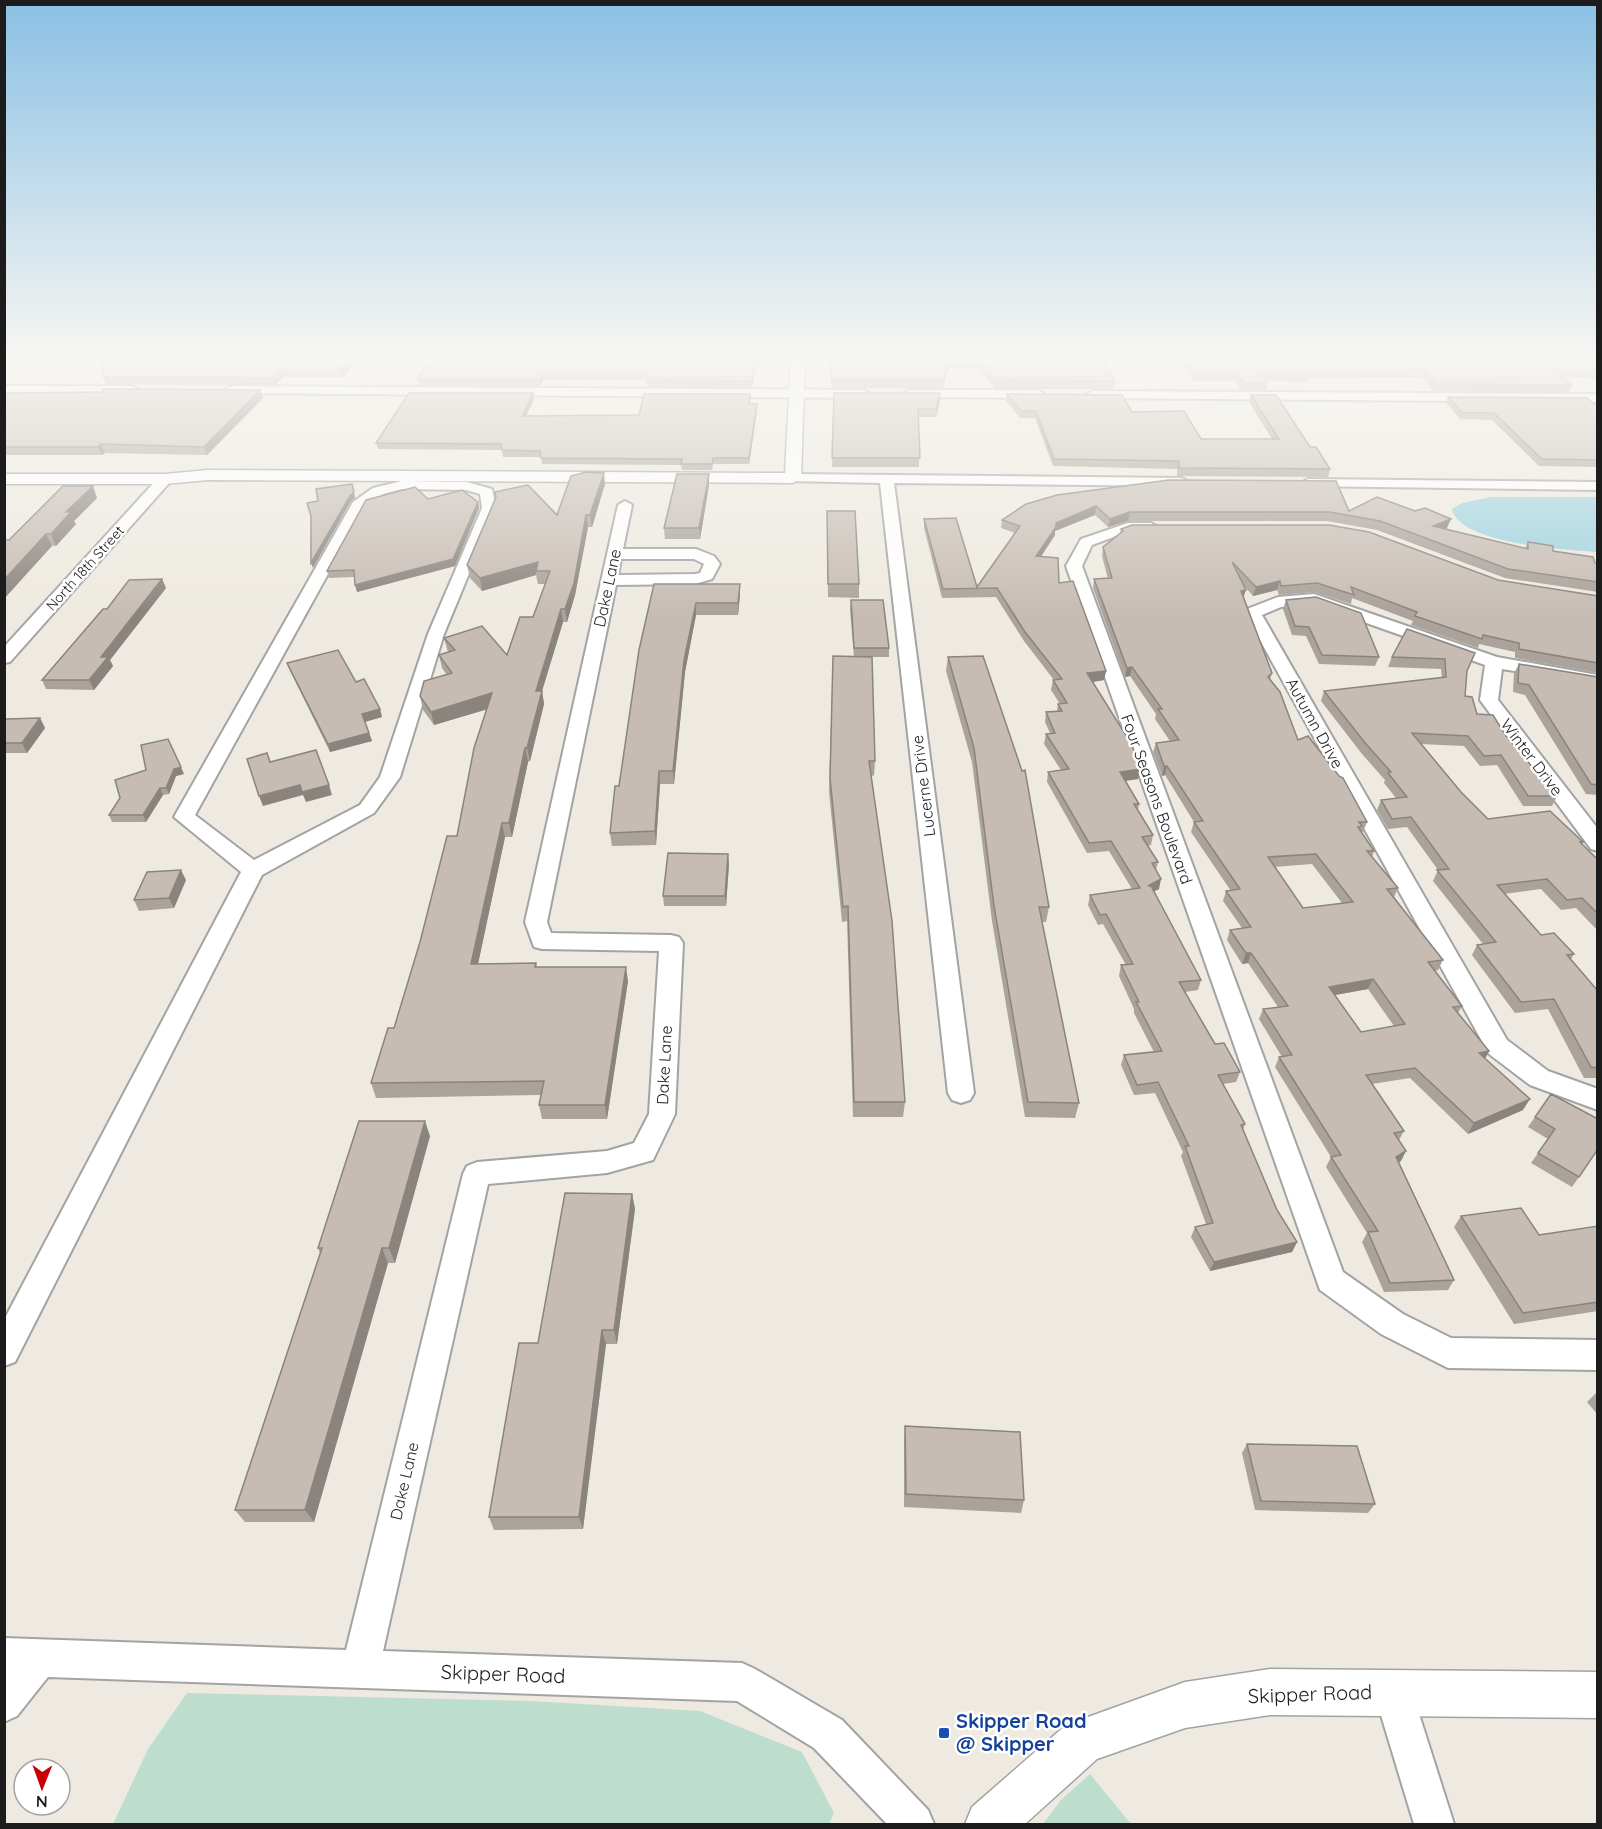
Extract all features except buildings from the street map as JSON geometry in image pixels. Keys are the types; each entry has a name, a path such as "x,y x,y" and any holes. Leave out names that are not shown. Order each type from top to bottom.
{"street":[{"path":"793,478 794,443"},
{"path":"4,479 165,478 208,475 1194,482"},
{"name":"North 18th Street","path":"7,652 165,478"},
{"name":"Lucerne Drive","path":"886,479 961,1094"},
{"path":"1289,483 1598,486"},
{"path":"4,1352 254,870 367,809 390,777 436,634 489,508 487,492 467,486 402,485 378,491 360,502 184,817 254,870"},
{"name":"Dake Lane","path":"360,1669 477,1174 607,1162 644,1152 662,1114 671,943 542,941 536,922 625,505"},
{"name":"Four Seasons Boulevard","path":"1175,527 1128,527 1086,542 1074,566 1331,1281 1392,1324 1448,1353 1598,1355"},
{"path":"609,580 696,579 706,576 711,571 712,564 709,559 696,554 615,554"},
{"name":"Autumn Drive","path":"1598,680 1494,662 1314,599 1278,602 1253,613 1498,1047 1539,1078 1598,1100"},
{"name":"Winter Drive","path":"1494,662 1489,700 1598,844"},
{"name":"Skipper Road","path":"4,1703 22,1658 742,1682 828,1734 914,1824"},
{"name":"Skipper Road","path":"989,1824 1082,1741 1185,1705 1270,1692 1598,1695"},
{"path":"1393,1692 1434,1824"}],"green space":[{"path":"187,1693 532,1701 700,1711 802,1752 834,1813 829,1824 113,1824 148,1749"},
{"path":"1090,1774 1131,1824 1043,1824 1061,1800"}],"water":[{"path":"1491,497 1597,497 1597,552 1540,547 1493,537 1473,530 1459,521 1452,509 1462,503"}],"place":[{"name":"Skipper Road @ Skipper","path":"944,1733"}]}
